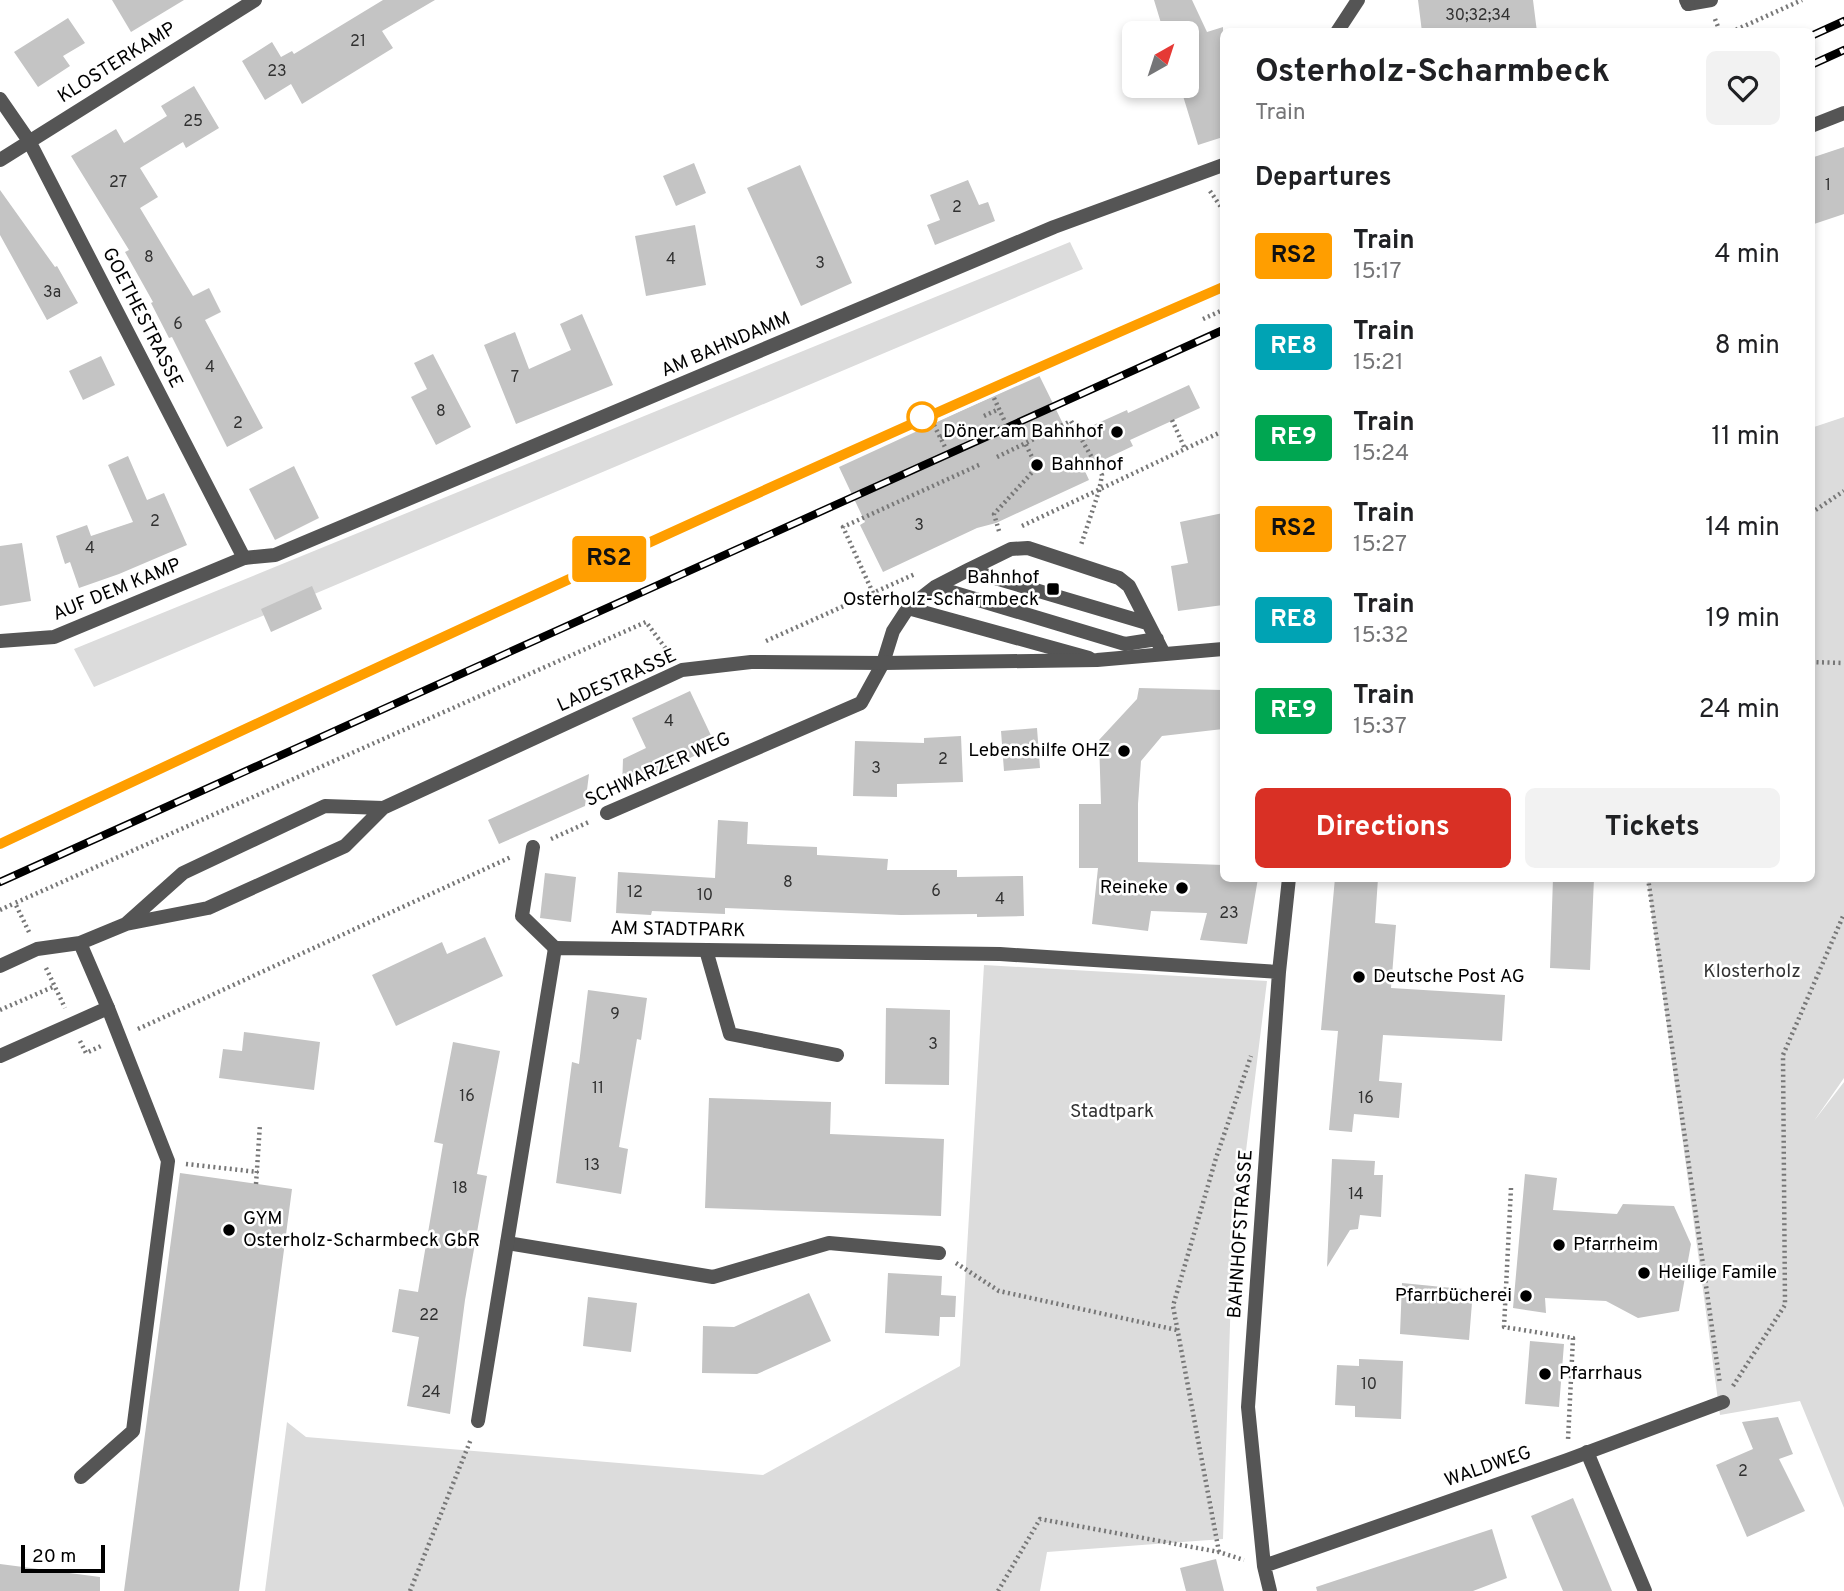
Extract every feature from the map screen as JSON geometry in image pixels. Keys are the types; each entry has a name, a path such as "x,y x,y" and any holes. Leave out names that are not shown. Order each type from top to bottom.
{"street":[{"name":"KLOSTERKAMP","path":"0,160 255,0"},
{"path":"1340,27 1358,0"},
{"path":"1687,2 1711,0"},
{"name":"GOETHESTRASSE","path":"0,99 29,141 244,558"},
{"path":"1815,124 1844,113"},
{"name":"AM BAHNDAMM","path":"244,558 275,555 1054,226 1220,166"},
{"path":"908,608 935,587 968,570 1011,549 1028,548 1119,578 1129,586 1164,654"},
{"name":"AUF DEM KAMP","path":"0,641 54,637 244,558"},
{"path":"968,570 1147,623"},
{"path":"935,587 1125,644 1157,639"},
{"path":"908,608 1097,660"},
{"name":"SCHWARZER WEG","path":"607,813 861,703 883,663 893,631 908,608"},
{"path":"883,663 1097,660 1220,649"},
{"name":"LADESTRASSE","path":"0,966 37,949 80,943 126,924 208,908 345,846 383,808 682,670 751,662 883,663"},
{"name":"LADESTRASSE","path":"126,924 183,873 325,806 383,808"},
{"path":"478,1422 555,948 522,916 533,847"},
{"name":"BAHNHOFSTRASSE","path":"1270,1591 1264,1566 1248,1407 1279,972 1289,882"},
{"path":"80,943 121,1037 168,1161 133,1430 81,1477"},
{"name":"AM STADTPARK","path":"555,948 1000,954 1279,972"},
{"path":"706,950 730,1034 837,1055"},
{"path":"0,1056 108,1008"},
{"path":"507,1243 713,1277 829,1243 939,1253"},
{"name":"WALDWEG","path":"1264,1566 1567,1460 1723,1402"},
{"path":"1587,1452 1645,1591"}],"path":[{"path":"1740,28 1802,0"},
{"path":"1203,319 1220,311"},
{"path":"994,398 1005,422"},
{"path":"984,416 999,409"},
{"path":"1172,420 1185,449"},
{"path":"997,457 1071,421 1102,475 1074,564"},
{"path":"940,437 968,424"},
{"path":"934,425 946,449"},
{"path":"1001,536 993,513 1037,467 1025,443"},
{"path":"873,593 843,527 981,464"},
{"path":"1815,510 1844,491"},
{"path":"1815,662 1844,663"},
{"name":"SCHWARZER WEG","path":"121,1037 607,813"},
{"path":"1649,882 1723,1402"},
{"path":"0,910 15,903"},
{"path":"1723,1402 1785,1305 1783,1055 1844,914"},
{"path":"0,1010 55,986"},
{"path":"1219,1552 1173,1306 1216,1158 1254,1046"},
{"path":"256,1184 260,1124"},
{"path":"168,1161 258,1172"},
{"path":"1511,1188 1504,1327 1573,1338 1567,1460"},
{"path":"939,1253 999,1291 1177,1329"},
{"path":"411,1591 478,1422"},
{"path":"998,1591 1040,1520 1219,1552 1264,1566"}],"green space":[{"path":"1070,242 1083,269 94,687 74,649"},
{"name":"Klosterholz","path":"1844,417 1844,1078 1814,1121 1844,1082 1844,1508 1800,1401 1720,1415 1647,882 1815,882 1815,427"},
{"name":"Stadtpark","path":"984,965 1267,981 1232,1264 1223,1539 1047,1552 1040,1591 265,1591 287,1422 306,1437 763,1475 960,1366"}],"building":[{"path":"112,0 184,0 131,32"},
{"path":"383,0 435,0 382,31 393,48 302,104 291,84 265,100 242,61 272,42 281,57 292,51 294,54"},
{"path":"1154,0 1192,0 1207,32 1223,27 1220,28 1220,138 1198,145 1184,98 1199,98 1199,21 1160,21"},
{"path":"1418,0 1533,0 1536,28 1422,28"},
{"path":"68,18 85,43 63,56 70,66 38,87 14,52"},
{"path":"194,86 219,128 186,148 183,142 140,168 158,197 140,208 193,296 209,288 221,312 205,320 263,428 227,447 172,337 169,338 151,303 153,302 125,252 129,250 71,156 116,129 124,143 167,116 161,106"},
{"path":"1844,147 1844,214 1815,224 1815,157"},
{"path":"694,163 706,193 676,206 663,176"},
{"path":"800,165 852,283 801,306 747,188"},
{"path":"968,180 979,205 988,202 995,221 935,245 927,225 940,220 930,195"},
{"path":"0,190 55,267 57,266 78,303 47,320 0,235"},
{"path":"695,225 706,285 646,296 635,236"},
{"path":"582,314 613,385 516,424 484,345 515,332 529,369 571,350 560,324"},
{"path":"433,354 471,427 436,445 411,397 427,389 414,363"},
{"path":"101,356 115,385 83,400 69,371"},
{"path":"1039,375 1069,436 1189,385 1200,408 1130,440 1133,446 1084,469 1089,480 883,572 860,525 865,522 839,467"},
{"path":"128,456 147,500 164,493 187,545 79,588 70,562 65,564 56,536 87,525 91,536 133,522 108,465"},
{"path":"294,466 319,518 275,540 249,489"},
{"path":"1220,514 1220,605 1178,611 1171,566 1188,563 1180,522"},
{"path":"22,543 31,601 0,606 0,546"},
{"path":"312,586 322,609 271,632 261,609"},
{"path":"1139,688 1220,690 1220,729 1162,736 1141,761 1138,862 1220,865 1220,882 1257,882 1247,944 1200,940 1207,913 1151,911 1148,931 1092,924 1098,868 1079,868 1079,804 1101,804 1099,740 1137,699"},
{"path":"690,691 716,746 622,789 623,759 646,748 632,718"},
{"path":"1037,728 1040,768 1004,771 1001,731"},
{"path":"961,736 963,782 897,784 897,797 853,796 855,741 924,743 924,738"},
{"path":"589,774 585,806 499,844 488,820"},
{"path":"718,820 748,822 747,844 817,847 817,855 888,859 887,870 957,870 957,877 1023,876 1024,916 901,915 725,908 725,914 652,911 651,915 616,913 618,872 715,878"},
{"path":"545,873 576,877 571,922 540,918"},
{"path":"1335,882 1378,882 1375,923 1396,925 1391,988 1505,995 1502,1041 1383,1035 1379,1081 1402,1083 1399,1118 1354,1114 1352,1132 1329,1130 1338,1031 1321,1030"},
{"path":"1553,882 1594,882 1590,970 1550,968"},
{"path":"485,937 503,976 396,1026 372,975 442,942 447,954"},
{"path":"588,990 647,998 641,1040 637,1039 619,1147 628,1149 621,1194 556,1183 572,1062 579,1064"},
{"path":"886,1008 950,1010 949,1085 885,1084"},
{"path":"244,1032 320,1042 314,1090 219,1078 223,1049 242,1051"},
{"path":"453,1042 500,1051 477,1174 487,1176 465,1300 450,1414 407,1406 419,1337 392,1332 399,1289 418,1292 443,1144 434,1142"},
{"path":"709,1098 831,1102 830,1134 944,1139 941,1216 705,1208"},
{"path":"1332,1159 1375,1161 1374,1175 1383,1175 1381,1217 1360,1215 1358,1229 1350,1230 1327,1267"},
{"path":"180,1173 292,1189 239,1591 124,1591"},
{"path":"1525,1174 1557,1178 1553,1210 1617,1214 1623,1204 1674,1206 1691,1244 1679,1311 1638,1318 1606,1301 1545,1298 1546,1313 1513,1308"},
{"path":"888,1273 942,1276 941,1295 956,1296 955,1317 940,1317 939,1336 885,1333"},
{"path":"1402,1283 1473,1290 1469,1340 1400,1334"},
{"path":"809,1293 831,1341 757,1374 702,1373 703,1326 734,1327"},
{"path":"588,1297 637,1303 631,1352 583,1346"},
{"name":"Pfarrhaus","path":"1530,1341 1564,1344 1559,1407 1525,1404"},
{"path":"1359,1359 1403,1361 1401,1419 1355,1417 1355,1406 1335,1405 1337,1365 1359,1366"},
{"path":"1778,1417 1793,1454 1779,1459 1805,1511 1747,1537 1716,1465 1753,1449 1742,1422"},
{"path":"1573,1498 1612,1591 1563,1591 1531,1516"},
{"path":"1492,1529 1507,1578 1473,1591 1317,1591 1316,1587"},
{"path":"1216,1559 1224,1591 1186,1591 1180,1568"},
{"path":"0,1564 100,1577 100,1591 0,1591"}],"railway":[{"path":"1815,34 1844,21"},
{"path":"1815,63 1844,50"},
{"path":"0,844 583,571 909,423 1220,288"},
{"path":"0,882 1220,331"}],"train":[{"name":"RS2","path":"0,844 583,571 909,423 1220,288"}],"place":[{"name":"Döner am Bahnhof","path":"1117,432"},
{"name":"Bahnhof","path":"1037,465"},
{"name":"Bahnhof Osterholz-Scharmbeck","path":"1053,589"},
{"name":"Lebenshilfe OHZ","path":"1124,751"},
{"name":"Reineke","path":"1182,888"},
{"name":"Deutsche Post AG","path":"1359,977"},
{"name":"GYM Osterholz-Scharmbeck GbR","path":"229,1230"},
{"name":"Pfarrheim","path":"1559,1245"},
{"name":"Heilige Famile","path":"1644,1273"},
{"name":"Pfarrbücherei","path":"1526,1296"},
{"name":"Pfarrhaus","path":"1545,1374"}]}
